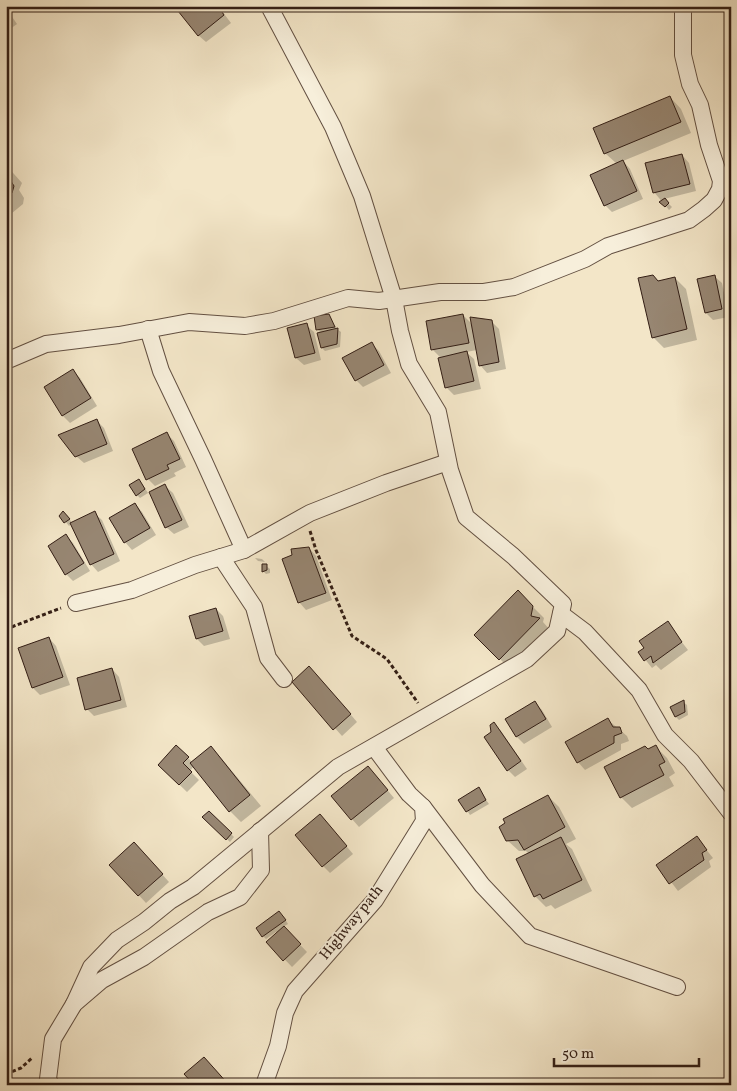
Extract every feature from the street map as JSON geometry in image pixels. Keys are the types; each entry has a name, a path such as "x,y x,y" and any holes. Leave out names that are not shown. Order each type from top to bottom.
{"street":[{"path":"51,1085 48,1079 53,1040 74,1004 91,967 117,940 144,922 170,901 193,887 338,768 528,659 557,631 561,614 563,604 513,556 466,517 448,462 438,412 409,364 394,300 362,196 333,127 269,6"},
{"path":"6,361 46,344 119,335 189,322 245,326 274,321 348,298 379,301 440,292 484,292 514,287 585,258 608,246 690,220 714,200 720,189 721,180 710,146 700,104 690,84 683,55 683,6"},
{"path":"148,329 161,371 244,550"},
{"path":"76,603 132,590 195,565 244,550 306,516 386,483 448,462"},
{"path":"221,557 254,607 268,658 284,679"},
{"path":"561,614 585,632 639,690 666,735 692,762 731,813"},
{"path":"374,746 409,794 423,807 482,885 530,936 677,987"},
{"name":"Highway path","path":"264,1085 278,1046 285,1013 295,991 375,900 424,821 423,807"},
{"path":"74,1004 102,980 144,957 208,912 240,897 261,870 260,832"}],"path":[{"path":"306,516 316,550 352,636 387,659 426,717"},
{"path":"6,630 76,603"}],"building":[{"path":"184,6 218,6 224,15 198,36 178,11"},
{"path":"670,96 681,122 604,154 593,128"},
{"path":"682,154 690,184 653,193 645,163"},
{"path":"623,160 637,191 604,206 590,175"},
{"path":"6,164 11,171 9,178 14,186 12,193 6,198"},
{"path":"665,198 669,203 665,207 659,202"},
{"path":"653,275 658,281 675,277 687,329 652,338 638,278"},
{"path":"715,275 722,309 705,313 697,279"},
{"path":"329,314 335,327 316,330 314,316"},
{"path":"463,314 469,343 431,350 426,321"},
{"path":"470,317 492,320 499,362 479,366"},
{"path":"307,323 315,353 295,358 287,328"},
{"path":"338,328 337,344 321,348 317,333"},
{"path":"372,342 384,365 355,381 342,358"},
{"path":"467,351 474,381 445,388 438,358"},
{"path":"73,369 91,398 62,416 44,387"},
{"path":"97,419 107,444 75,457 58,435"},
{"path":"167,432 180,459 167,465 169,469 146,480 132,449"},
{"path":"139,479 145,489 136,496 129,485"},
{"path":"165,484 182,520 165,528 149,492"},
{"path":"135,503 150,528 124,543 109,518"},
{"path":"63,511 70,519 64,523 59,516"},
{"path":"95,511 114,554 90,565 70,523"},
{"path":"66,534 84,563 65,575 48,546"},
{"path":"309,547 326,593 298,603 282,559 292,555 291,549"},
{"path":"262,564 267,564 267,570 262,572"},
{"path":"518,590 533,606 531,616 540,618 499,660 474,635"},
{"path":"216,608 223,631 196,639 189,616"},
{"path":"668,621 682,642 653,663 651,656 644,661 638,652 644,648 639,641"},
{"path":"49,637 63,677 32,688 18,648"},
{"path":"309,666 351,714 333,730 292,682"},
{"path":"112,668 121,700 85,710 77,678"},
{"path":"684,700 685,712 675,717 670,707"},
{"path":"535,701 546,719 516,737 505,719"},
{"path":"608,718 613,727 620,727 622,733 614,736 614,743 577,763 565,742"},
{"path":"494,722 521,761 507,771 484,737 491,732 490,725"},
{"path":"176,745 189,757 183,763 192,772 179,785 158,765"},
{"path":"656,745 665,762 659,765 664,775 620,798 604,767 645,746 648,749"},
{"path":"211,746 250,795 229,812 190,763"},
{"path":"368,766 388,790 351,820 331,796"},
{"path":"479,787 486,800 466,812 458,800"},
{"path":"548,795 565,827 524,850 518,840 506,841 499,827 505,823 503,819"},
{"path":"209,811 232,833 226,840 202,817"},
{"path":"320,814 347,846 322,867 295,835"},
{"path":"697,836 707,850 702,853 704,860 669,884 656,865"},
{"path":"561,837 582,880 543,899 540,894 534,897 516,859"},
{"path":"134,842 163,874 138,896 109,865"},
{"path":"279,911 286,920 262,937 256,928"},
{"path":"284,926 301,944 283,961 266,942"},
{"path":"204,1057 229,1085 194,1085 184,1074"}]}
